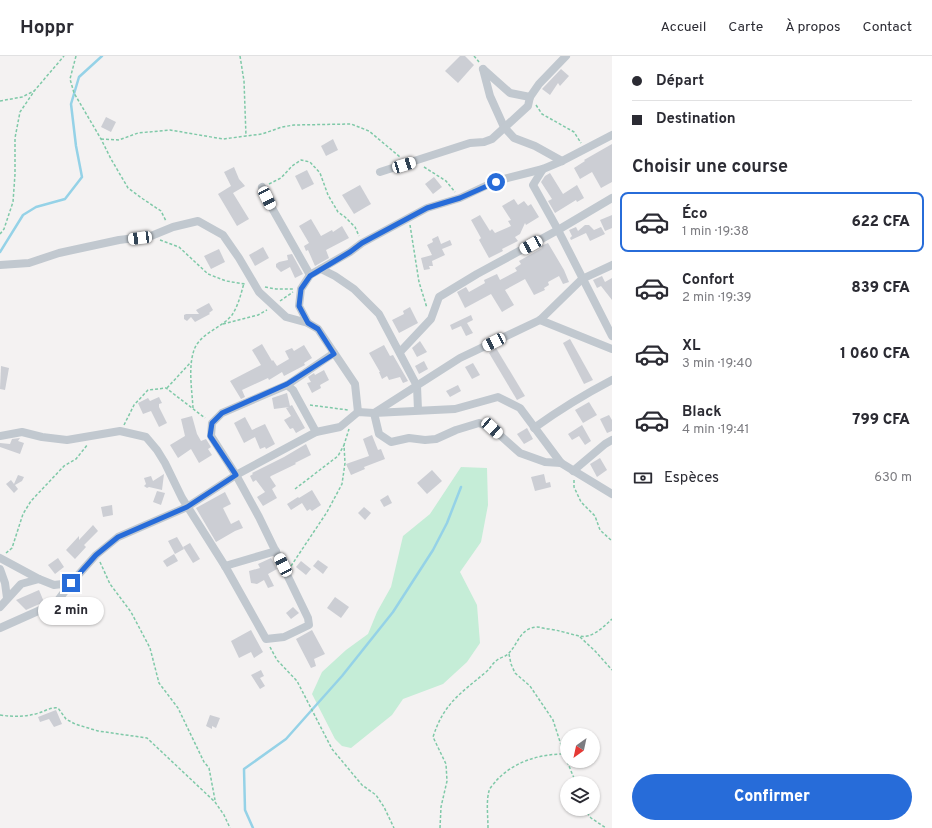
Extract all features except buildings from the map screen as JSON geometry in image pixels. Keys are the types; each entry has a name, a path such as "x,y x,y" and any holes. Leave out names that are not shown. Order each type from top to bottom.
{"street":[{"path":"380,172 416,162 470,143 484,142 492,139 528,106 530,98 539,84 566,56"},
{"path":"530,98 510,93 483,69 490,96 504,127 514,138 535,146 562,161"},
{"path":"308,323 299,306 301,289 310,276 362,243 427,208 460,198 496,182 543,169 562,161 612,135"},
{"path":"543,169 533,185 558,230 612,336"},
{"path":"262,187 310,276"},
{"path":"400,352 431,319 439,297 612,198"},
{"path":"0,265 29,263 59,253 119,240 151,236 169,228 198,221 224,235 259,292 286,317 308,323 318,329 355,384 355,414"},
{"path":"374,413 460,358 540,320 582,279 612,265"},
{"path":"321,269 335,276 354,289 379,314 417,386 418,410"},
{"path":"540,320 612,349"},
{"path":"0,436 22,432 42,438 67,440 120,431 146,437 157,450 165,463 187,507 225,566 266,639 284,637 309,626 308,618 259,516 236,475 210,436 212,423 222,413 287,384 334,354"},
{"path":"534,428 585,394 612,380"},
{"path":"287,384 293,390 316,432"},
{"path":"0,628 56,603 71,583 96,555 118,537 187,507 236,475 316,432 340,427 355,414 456,409 498,397 520,408 561,463 612,494"},
{"path":"374,413 380,434 391,442 409,438 425,440 436,439 456,430 479,423 492,428 520,453 545,462 561,463"},
{"path":"573,471 605,444 612,440"},
{"path":"225,566 276,551"},
{"path":"3,555 39,579 54,585 71,583"},
{"path":"0,569 8,598"},
{"path":"0,607 21,584 39,579"}],"path":[{"path":"0,234 4,229 13,202 15,138 20,112 35,90 64,56"},
{"path":"76,56 70,79 74,93 128,188 161,211 169,228"},
{"path":"240,56 244,81 246,136"},
{"path":"0,101 22,97 35,90"},
{"path":"530,98 542,114 574,132 585,149"},
{"path":"101,139 119,140 138,133 170,130 223,139 262,134 294,124 351,124 369,131 399,157 416,162 446,181 460,198"},
{"path":"262,187 281,178 292,166 301,160 310,162 320,173 328,195 338,212 355,227 362,243"},
{"path":"409,219 419,282 431,319"},
{"path":"151,236 179,247 208,274 226,280 276,290 296,289 274,306 258,315 221,325"},
{"path":"193,408 191,362 195,348 203,337 231,316 235,310 244,283"},
{"path":"120,431 134,405 148,390 166,388 191,362"},
{"path":"166,388 212,423"},
{"path":"295,489 338,456 344,445 355,414 335,407 300,404"},
{"path":"3,555 12,548 23,514 31,501 64,466 76,459 94,436"},
{"path":"286,572 327,512 342,484 345,463 344,445"},
{"path":"573,471 574,487 581,502 595,516 600,530 612,541"},
{"path":"96,555 105,570 110,584 131,612 150,648 159,683 178,708 204,762 209,768 215,802"},
{"path":"440,828 441,808 447,776 446,764 433,737 438,722 450,703 487,671 497,660 509,654 519,637 526,631 536,627 560,631 580,637 589,637 601,630 612,619"},
{"path":"580,637 612,670"},
{"path":"266,639 277,660 297,681 332,749 362,785 376,794 394,828"},
{"path":"509,654 515,673 530,686 553,720 560,742"},
{"path":"0,715 16,717 58,708 66,719 75,724 98,731 147,738 215,802 224,815 230,828"},
{"path":"488,828 489,789 506,771 536,757 560,754"},
{"path":"589,816 606,828"}],"green space":[{"path":"461,467 487,468 488,505 481,542 460,572 477,605 480,643 467,662 443,684 403,699 392,715 351,748 342,746 335,739 312,694 322,672 346,650 368,634 377,612 391,587 403,536 430,514"}],"waterway":[{"path":"0,252 23,215 36,207 65,199 82,177 76,146 71,104 79,77 102,56"},
{"path":"253,828 245,810 244,769 286,739 342,676 393,612 433,550 447,523 461,487"}],"route":[{"path":"71,583 96,555 118,537 187,507 236,475 210,436 212,423 222,413 287,384 334,354 318,329 308,323 299,306 301,289 310,276 362,243 427,208 460,198 496,182"}]}
